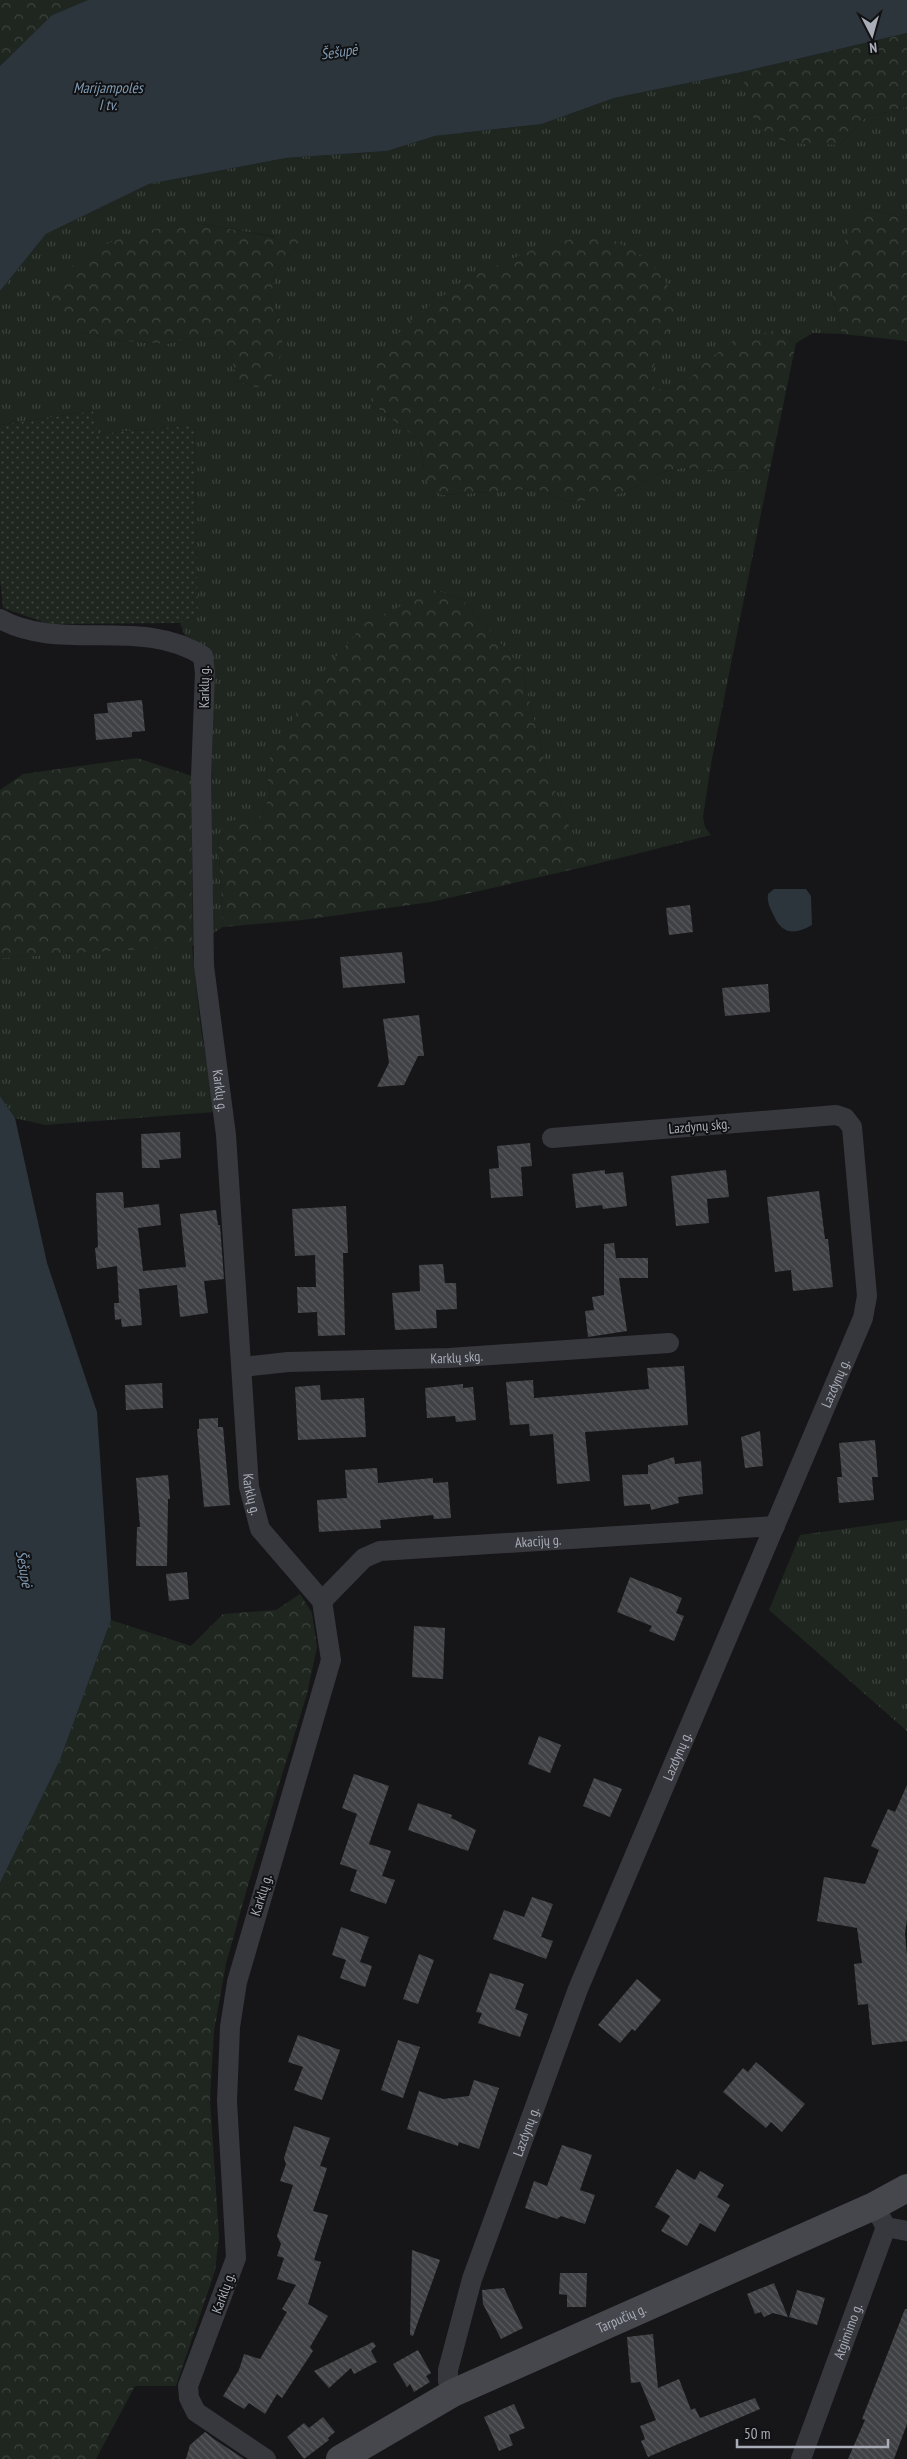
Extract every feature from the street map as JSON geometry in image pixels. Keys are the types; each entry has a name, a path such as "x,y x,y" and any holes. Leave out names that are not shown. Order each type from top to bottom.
{"main road":[{"name":"Tarpučių g.","path":"340,2459 453,2393 880,2217 907,2188"}],"street":[{"name":"Karklų g.","path":"0,619 10,625 47,633 160,637 189,646 203,656 205,673 201,777 204,966 226,1135 249,1488 260,1529 322,1601 331,1660 245,1948 230,2027 227,2101 236,2258 188,2386 189,2398 196,2412 266,2459"},
{"name":"Lazdynų skg.","path":"552,1138 836,1115 845,1118"},
{"name":"Lazdynų g.","path":"453,2393 448,2381 448,2370 472,2279 575,1998 863,1318 867,1296 852,1127 845,1118"},
{"name":"Karklų skg.","path":"242,1367 288,1362 449,1358 669,1343"},
{"name":"Akacijų g.","path":"322,1601 364,1558 380,1550 775,1526"},
{"path":"880,2217 907,2231"},
{"name":"Atgimimo g.","path":"801,2459 880,2217"}],"green space":[{"path":"0,0 88,0 52,15 0,66"},
{"path":"907,33 907,107 866,117 839,145 787,142 765,132 757,123 750,110 742,72"},
{"path":"742,72 751,111 839,145 866,117 907,107 907,215 899,217 866,208 832,295 842,334 813,333 796,343 777,330 701,366 687,382 662,390 646,383 650,371 371,403 419,440 424,468 442,495 537,489 569,502 626,492 657,474 681,468 739,471 770,469 711,764 703,817 705,827 711,835 588,866 566,819 545,763 521,667 463,600 435,590 266,765 270,795 262,816 246,820 218,835 223,927 192,946 201,1029 215,1112 45,1125 15,1118 0,1096 0,958 192,945 195,662 180,623 198,616 194,425 97,434 93,411 0,425 0,291 46,234 149,184 286,158 387,151 435,136 542,124 614,98","holes":["190,222 300,241 276,272 270,298 283,326 257,388 238,381 229,351 219,339 193,338 166,344 123,341 75,331"]},
{"path":"866,208 899,217 907,215 907,341 842,334 832,295 850,221"},
{"path":"190,222 274,237 295,232 300,241 276,272 270,298 283,326 282,349 275,373 257,388 238,381 229,351 219,339 193,338 166,344 123,341 75,331 50,312 50,292 70,268 90,252 103,245 132,235"},
{"path":"599,233 631,249 660,272 680,307 646,383 662,390 687,382 701,366 734,340 777,330 796,343 770,469 739,471 681,468 657,474 626,492 594,500 569,502 537,489 442,495 428,488 419,440 371,403 374,364 407,323 464,280 541,246"},
{"path":"93,411 98,434 194,425 198,616 180,623 49,624 3,608 0,579 0,425"},
{"path":"435,590 463,600 521,667 545,763 566,819 588,866 431,902 303,920 223,927 218,835 228,821 262,816 270,795 266,765 314,682 365,623"},
{"path":"137,758 192,776 192,946 0,958 0,790 23,774"},
{"path":"907,1520 907,1731 769,1610 800,1535"},
{"path":"300,1594 312,1613 317,1647 307,1694 248,1885 226,1964 214,2031 210,2099 219,2236 215,2271 176,2386 135,2386 96,2459 0,2459 0,1883 60,1760 111,1620 191,1646 223,1614 276,1610"}],"water":[{"name":"Marijampolės I tv.","path":"88,0 907,0 907,33 742,72 614,98 542,124 435,136 387,151 286,158 149,184 46,234 0,291 0,66 52,15"},
{"path":"774,889 806,889 811,896 812,925 795,931 786,930 781,927 768,903 768,894"},
{"name":"Šešupė","path":"0,1096 15,1118 47,1263 97,1412 111,1620 60,1760 0,1883"}],"building":[{"path":"142,700 145,731 132,732 132,737 96,740 94,714 108,713 107,703"},
{"path":"690,905 693,932 669,935 666,908"},
{"path":"402,952 405,983 343,988 340,957"},
{"path":"768,984 770,1012 725,1016 722,988"},
{"path":"419,1015 424,1056 418,1056 404,1085 377,1087 389,1063 383,1019"},
{"path":"180,1132 181,1158 159,1160 160,1168 142,1168 141,1134"},
{"path":"530,1143 532,1166 521,1167 523,1196 491,1198 489,1169 499,1168 497,1146"},
{"path":"605,1170 605,1174 623,1172 627,1206 603,1209 602,1205 576,1208 572,1174"},
{"path":"726,1170 729,1197 707,1199 709,1223 676,1226 671,1176"},
{"path":"819,1191 825,1239 828,1239 833,1287 793,1291 791,1270 775,1272 767,1197"},
{"path":"123,1192 124,1208 159,1204 161,1225 138,1228 143,1271 186,1267 180,1214 216,1210 218,1225 220,1225 224,1279 204,1281 208,1313 180,1317 177,1285 139,1289 142,1325 122,1327 121,1319 115,1320 114,1303 119,1303 117,1266 97,1269 95,1248 98,1247 96,1193"},
{"path":"346,1206 348,1253 343,1253 345,1335 318,1336 317,1312 298,1313 297,1287 316,1287 315,1255 295,1256 292,1209"},
{"path":"614,1243 616,1258 648,1258 648,1278 619,1278 627,1331 588,1337 585,1311 594,1310 592,1297 604,1295 604,1244"},
{"path":"443,1264 445,1283 456,1283 457,1309 436,1310 437,1328 395,1330 392,1293 420,1291 419,1265"},
{"path":"684,1366 688,1425 585,1432 590,1481 557,1484 553,1434 530,1436 529,1424 510,1425 506,1382 533,1380 534,1398 649,1389 647,1368"},
{"path":"162,1383 163,1408 126,1410 125,1385"},
{"path":"463,1384 463,1388 473,1387 476,1420 456,1422 455,1416 427,1418 425,1388"},
{"path":"320,1385 321,1400 364,1398 366,1437 298,1440 295,1387"},
{"path":"218,1418 218,1427 223,1427 230,1505 204,1507 197,1429 199,1429 199,1419"},
{"path":"760,1431 763,1466 745,1468 741,1437"},
{"path":"875,1440 878,1477 872,1477 874,1500 839,1503 837,1477 842,1477 839,1443"},
{"path":"674,1457 675,1464 701,1461 703,1494 678,1497 679,1503 651,1510 650,1504 624,1506 622,1475 648,1474 648,1465"},
{"path":"377,1468 378,1483 433,1478 433,1483 448,1482 451,1518 434,1519 433,1515 380,1520 381,1528 319,1532 317,1500 347,1498 345,1470"},
{"path":"168,1475 170,1499 168,1499 167,1566 136,1566 137,1527 140,1527 136,1478"},
{"path":"187,1572 189,1599 169,1601 166,1574"},
{"path":"630,1577 682,1598 676,1613 684,1616 674,1641 649,1631 652,1626 617,1612"},
{"path":"414,1626 445,1628 443,1679 412,1677"},
{"path":"539,1736 561,1745 550,1773 528,1764"},
{"path":"354,1774 389,1786 369,1844 391,1851 382,1876 395,1880 386,1904 350,1891 357,1870 340,1864 357,1814 342,1808"},
{"path":"594,1778 622,1789 610,1817 583,1806"},
{"path":"907,1785 907,1919 905,1933 907,1956 907,2041 872,2045 868,2004 858,2005 854,1964 862,1963 857,1928 817,1921 824,1877 865,1884 879,1850 871,1846 888,1809 895,1812"},
{"path":"418,1803 452,1815 451,1818 476,1830 468,1851 408,1830"},
{"path":"532,1897 553,1904 541,1937 553,1941 546,1959 493,1939 504,1910 524,1917"},
{"path":"341,1927 369,1937 360,1962 372,1966 365,1987 340,1978 346,1960 332,1955"},
{"path":"419,1954 434,1960 418,2004 403,1999"},
{"path":"490,1973 524,1984 515,2009 528,2014 520,2037 478,2023 482,2013 476,2012"},
{"path":"637,1979 661,2000 635,2031 632,2029 620,2043 598,2025"},
{"path":"298,2035 340,2050 322,2100 294,2090 303,2067 288,2062"},
{"path":"398,2040 420,2047 403,2098 381,2090"},
{"path":"756,2062 805,2104 782,2132 771,2122 766,2128 723,2092 743,2068 748,2072"},
{"path":"474,2080 499,2088 479,2149 459,2142 458,2146 407,2129 419,2091 443,2099 469,2096"},
{"path":"294,2126 330,2138 320,2166 327,2168 313,2211 328,2215 314,2260 321,2262 308,2304 328,2316 310,2347 313,2351 282,2398 277,2394 265,2414 249,2403 244,2409 223,2396 239,2370 244,2354 260,2359 287,2312 282,2309 296,2285 277,2279 284,2258 277,2256 281,2244 277,2236 293,2185 280,2181 286,2164 284,2158"},
{"path":"562,2145 592,2155 580,2190 595,2195 585,2224 561,2216 557,2219 525,2208 534,2181 547,2186"},
{"path":"677,2169 695,2180 700,2171 724,2185 717,2197 730,2205 715,2232 700,2223 687,2246 661,2231 670,2216 655,2207"},
{"path":"412,2250 440,2260 413,2336 410,2335"},
{"path":"560,2273 587,2273 586,2307 567,2307 567,2295 559,2294"},
{"path":"774,2283 788,2317 773,2313 764,2317 761,2312 755,2314 747,2294"},
{"path":"504,2288 523,2328 501,2339 483,2304 482,2290"},
{"path":"797,2290 825,2298 817,2325 789,2317"},
{"path":"905,2309 907,2309 907,2424 894,2459 848,2459 865,2420 862,2419"},
{"path":"653,2334 658,2388 679,2379 691,2410 695,2408 700,2418 755,2398 760,2409 648,2457 641,2441 645,2439 640,2426 656,2420 640,2382 631,2383 627,2337"},
{"path":"373,2342 376,2346 371,2351 377,2362 354,2374 351,2368 329,2388 314,2371"},
{"path":"418,2350 431,2373 426,2376 430,2382 414,2392 410,2384 407,2387 393,2364"},
{"path":"514,2404 525,2428 509,2435 513,2445 499,2451 484,2417"},
{"path":"323,2417 335,2432 328,2438 329,2440 304,2459 287,2437 304,2423 309,2428"},
{"path":"205,2432 244,2459 186,2459 190,2445"}]}
